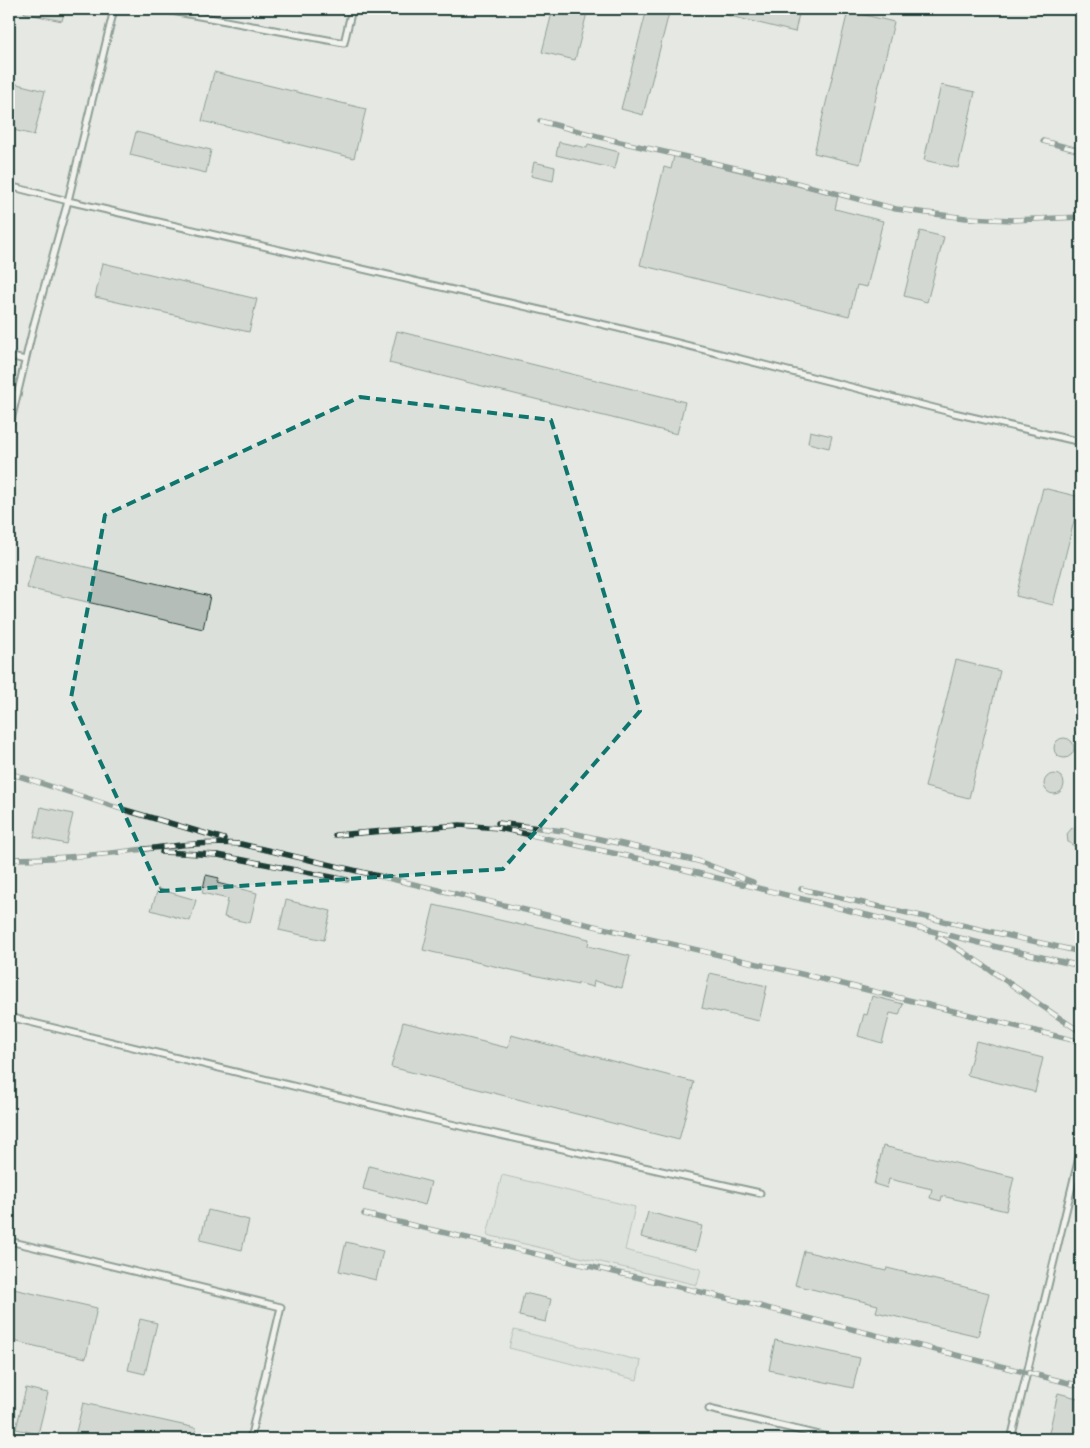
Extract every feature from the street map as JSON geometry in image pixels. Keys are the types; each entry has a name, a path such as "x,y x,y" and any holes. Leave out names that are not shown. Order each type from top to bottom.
{"lane":[{"path":"9,429 25,360 68,201 114,9"},
{"path":"161,9 344,43 352,9"},
{"path":"1034,9 1042,11"},
{"path":"9,186 618,328 935,408 1081,442"},
{"path":"9,356 25,360"},
{"path":"9,1017 433,1120 760,1193"},
{"path":"1011,1439 1081,1149"},
{"path":"9,1241 280,1307 250,1439"},
{"path":"709,1409 836,1439"}],"highlighted area":[{"path":"360,397 551,420 640,711 503,869 160,891 71,698 105,515"}],"shaded area":[{"path":"9,9 1081,9 1081,1439 9,1439"},
{"path":"502,1175 635,1207 625,1250 701,1269 697,1285 487,1235"},
{"path":"514,1330 641,1361 637,1380 509,1348"}],"building":[{"path":"25,9 65,9 62,21 24,13"},
{"path":"553,9 588,9 575,60 542,52"},
{"path":"647,9 670,9 643,115 621,109"},
{"path":"714,9 800,9 795,32 714,12"},
{"path":"848,11 894,22 860,164 814,153"},
{"path":"214,72 366,109 354,158 202,121"},
{"path":"9,82 45,91 34,135 9,129"},
{"path":"941,85 975,92 958,168 924,160"},
{"path":"136,132 211,150 206,173 130,155"},
{"path":"559,142 587,148 588,144 619,152 615,169 556,155"},
{"path":"674,156 838,196 835,209 883,221 867,287 857,285 849,316 640,265 664,167 671,169"},
{"path":"534,162 555,167 553,181 531,176"},
{"path":"920,231 944,237 927,302 904,296"},
{"path":"103,263 257,299 249,332 95,297"},
{"path":"397,331 685,402 677,434 389,363"},
{"path":"810,431 832,436 829,448 808,443"},
{"path":"1043,488 1080,497 1053,605 1016,596"},
{"path":"35,555 210,596 203,629 27,588"},
{"path":"956,660 1000,671 969,798 925,787"},
{"path":"1064,738 1071,741 1074,748 1071,755 1064,758 1057,755 1054,748 1057,741"},
{"path":"1054,774 1061,777 1064,784 1061,791 1054,794 1047,791 1044,784 1047,777"},
{"path":"41,807 73,814 66,844 34,837"},
{"path":"1081,826 1081,847 1074,846 1068,842 1067,834 1072,828"},
{"path":"206,875 219,878 217,883 257,893 250,923 224,917 228,899 202,893"},
{"path":"158,889 196,900 190,921 151,910"},
{"path":"286,900 331,911 324,940 279,930"},
{"path":"434,905 589,939 588,946 630,956 622,988 594,981 593,987 578,983 578,985 423,950"},
{"path":"710,973 767,986 759,1021 702,1008"},
{"path":"872,996 903,1004 899,1015 890,1013 882,1043 858,1036 864,1014 867,1015"},
{"path":"403,1022 508,1048 511,1035 694,1082 679,1140 391,1067"},
{"path":"976,1041 1043,1058 1035,1092 967,1075"},
{"path":"883,1146 1014,1177 1006,1211 942,1196 941,1201 930,1198 932,1189 889,1179 887,1188 874,1184"},
{"path":"369,1166 431,1182 425,1205 363,1189"},
{"path":"208,1210 249,1220 242,1250 200,1240"},
{"path":"648,1212 702,1226 696,1251 641,1237"},
{"path":"346,1242 383,1251 376,1280 339,1271"},
{"path":"804,1251 886,1271 887,1268 989,1293 978,1336 876,1312 878,1305 795,1285"},
{"path":"9,1288 97,1308 86,1358 9,1340"},
{"path":"524,1293 551,1299 546,1322 519,1316"},
{"path":"140,1319 157,1323 145,1374 128,1370"},
{"path":"775,1340 860,1358 853,1388 769,1370"},
{"path":"26,1388 48,1393 38,1434 16,1429"},
{"path":"1058,1393 1081,1399 1081,1438 1049,1433"},
{"path":"83,1403 196,1428 194,1439 89,1439 75,1436"}],"railway":[{"path":"540,121 620,142 762,174 896,209 966,218 1013,220 1081,217"},
{"path":"1043,141 1081,151"},
{"path":"9,773 224,839"},
{"path":"498,823 564,831 698,861 753,882"},
{"path":"335,835 460,825 499,828 649,861 984,944 1081,966"},
{"path":"9,859 86,856 192,844 241,844 814,977 1081,1042"},
{"path":"162,852 218,855 347,880"},
{"path":"801,889 1081,952"},
{"path":"938,937 975,959 1081,1032"},
{"path":"364,1214 735,1300 1081,1386"}]}
